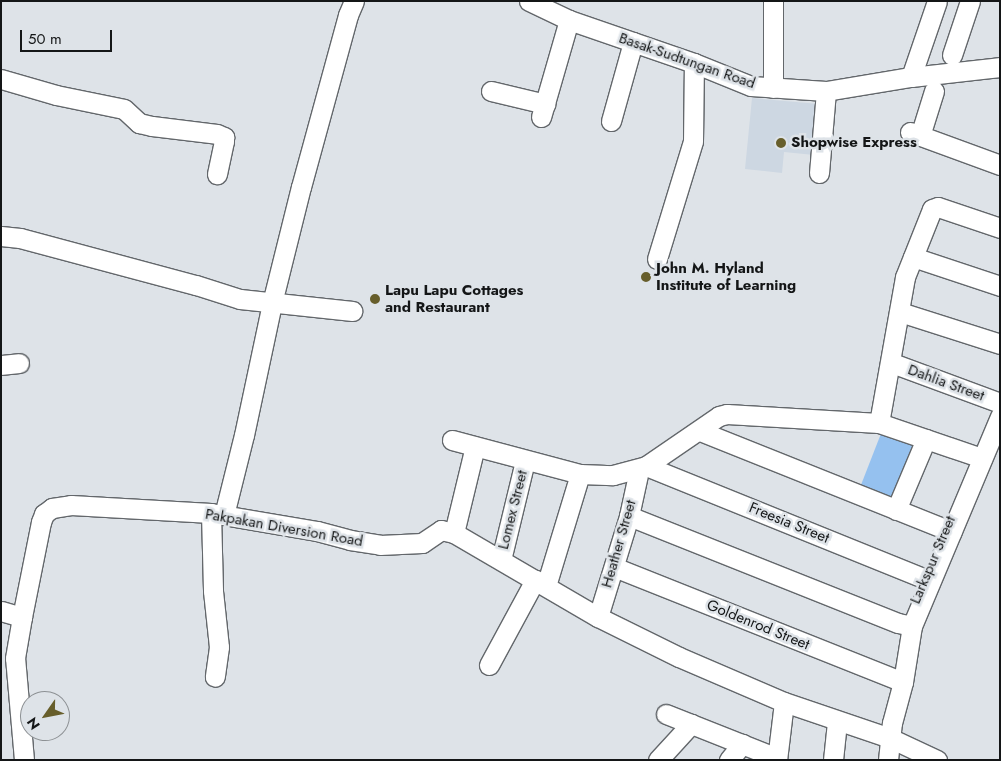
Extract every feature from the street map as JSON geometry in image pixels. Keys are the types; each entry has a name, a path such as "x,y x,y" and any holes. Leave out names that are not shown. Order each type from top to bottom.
{"street":[{"path":"215,677 219,647 213,591 218,514 246,426 272,303 348,15 354,1"},
{"name":"Basak-Sudtungan Road","path":"529,1 569,20 694,63 751,86 826,91 911,76 1000,67"},
{"path":"773,1 773,88"},
{"path":"911,76 937,1"},
{"path":"952,55 970,1"},
{"path":"491,91 543,110 569,20"},
{"path":"611,121 633,42"},
{"path":"657,259 693,141 694,63"},
{"path":"1,79 56,95 124,109 139,123 217,134 224,138 218,174"},
{"path":"819,173 826,91"},
{"path":"934,91 915,134 999,163"},
{"path":"879,423 892,363 905,277 932,209 938,207 1000,228"},
{"path":"1,236 20,238 196,285 240,299 352,311"},
{"path":"913,257 1000,286"},
{"path":"900,312 1000,344"},
{"name":"Dahlia Street","path":"892,363 1000,403"},
{"name":"Larkspur Street","path":"888,760 891,731 909,626 980,457 1000,403"},
{"path":"452,440 525,461 580,474 613,475 642,468 700,431 719,416 727,414 879,423 980,457"},
{"name":"Larkspur Street","path":"980,457 1000,417"},
{"path":"700,431 949,531"},
{"path":"896,510 926,439"},
{"path":"475,446 447,532 501,560 598,617 680,657 784,702 837,720 891,731 938,760"},
{"name":"Lomex Street","path":"501,560 525,461"},
{"name":"Heather Street","path":"598,617 642,468"},
{"name":"Freesia Street","path":"642,468 928,579"},
{"path":"489,664 541,583 580,474"},
{"name":"Pakpakan Diversion Road","path":"24,760 15,658 41,522 44,514 52,508 71,505 127,507 218,514 317,531 350,540 380,545 422,543 447,532"},
{"path":"629,516 909,626"},
{"name":"Goldenrod Street","path":"614,567 900,681"},
{"path":"1,611 22,617"},
{"path":"666,714 777,759 784,702"},
{"path":"833,760 837,720"},
{"path":"658,760 691,724"},
{"path":"729,760 742,744"}],"shaded area":[{"name":"Shopwise Express","path":"752,98 819,104 814,155 784,152 782,173 745,169"},
{"path":"882,431 915,443 891,502 859,490"}],"place":[{"name":"Shopwise Express","path":"781,143"},
{"name":"John M. Hyland Institute of Learning","path":"646,277"},
{"name":"Lapu Lapu Cottages and Restaurant","path":"375,299"}]}
